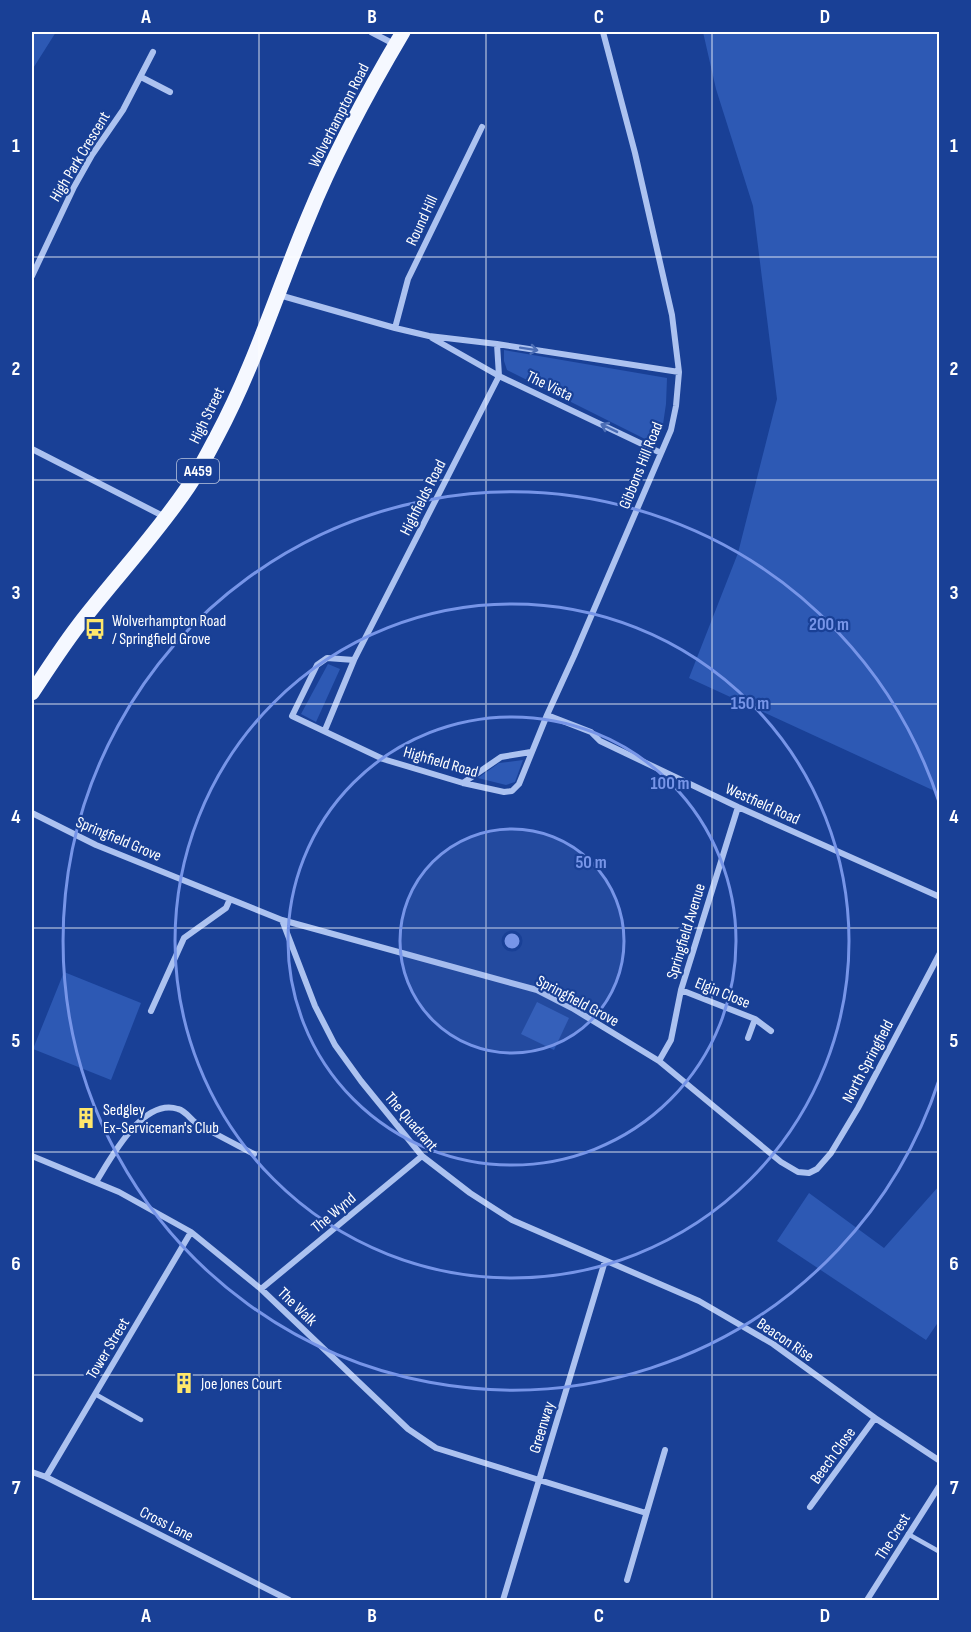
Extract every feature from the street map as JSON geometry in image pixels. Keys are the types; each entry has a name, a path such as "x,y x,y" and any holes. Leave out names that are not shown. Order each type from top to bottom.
{"main road":[{"name":"Wolverhampton Road","path":"308,217 347,135 399,38"},
{"name":"High Street","path":"32,693 78,626 189,486 219,433 279,294 308,217"}],"street":[{"path":"371,32 399,38"},
{"name":"Gibbons Hill Road","path":"531,752 671,430 679,372 672,315 635,153 603,32"},
{"name":"High Park Crescent","path":"32,276 74,187 141,77 153,52"},
{"path":"141,77 170,92"},
{"name":"Round Hill","path":"395,328 408,279 482,127"},
{"name":"The Vista","path":"279,294 429,336 679,372"},
{"name":"The Vista","path":"429,336 499,376 661,453"},
{"path":"497,344 499,376"},
{"name":"Highfields Road","path":"325,730 354,660 499,376"},
{"path":"32,449 166,517"},
{"path":"325,730 292,716 317,665 327,658 354,660"},
{"name":"Westfield Road","path":"546,715 591,732 600,741 738,807 939,897"},
{"name":"Highfield Road","path":"325,730 383,759 463,783 504,792 512,791 519,784 531,752"},
{"path":"463,783 501,758 531,752"},
{"name":"Springfield Avenue","path":"659,1061 671,1040 681,990 738,807"},
{"name":"Springfield Grove","path":"32,813 96,845 282,920 537,990 572,1008 659,1061 781,1162 798,1173 809,1173"},
{"path":"151,1011 184,938 226,908 230,899"},
{"name":"The Quadrant","path":"282,920 315,1006 335,1045 422,1156 470,1193 513,1220 605,1261"},
{"name":"North Springfield","path":"809,1173 831,1153 858,1107 939,953"},
{"name":"Elgin Close","path":"681,990 755,1019 771,1031"},
{"name":"Elgin Close","path":"748,1038 755,1019"},
{"path":"96,1182 124,1137 137,1123 165,1107 181,1109 193,1121 254,1154"},
{"name":"The Walk","path":"32,1155 119,1191 192,1232 261,1289 408,1429 436,1448 646,1513"},
{"name":"The Wynd","path":"261,1289 422,1156"},
{"name":"Tower Street","path":"46,1477 192,1232"},
{"name":"Beacon Rise","path":"605,1261 708,1306 773,1344 939,1461"},
{"name":"Greenway","path":"503,1600 605,1261"},
{"name":"Beech Close","path":"810,1507 875,1418"},
{"path":"627,1580 665,1450"},
{"name":"Cross Lane","path":"32,1472 289,1600"},
{"name":"The Crest","path":"867,1600 939,1485"}],"lane":[{"path":"95,1394 141,1420"},
{"path":"908,1534 939,1552"}],"shaded area":[{"path":"32,32 56,32 32,70"},
{"path":"703,32 939,32 939,793 689,678 738,553 777,399 753,206 716,89"},
{"path":"504,350 667,378 662,431 645,439 507,370"},
{"path":"328,664 340,669 316,722 301,714"},
{"path":"523,760 515,782 506,785 478,778 499,763"},
{"path":"64,972 141,1003 111,1080 33,1049"},
{"path":"537,1002 569,1018 554,1050 521,1034"},
{"path":"939,1186 939,1321 926,1340 777,1241 809,1193 884,1248"}],"place":[{"name":"Wolverhampton Road / Springfield Grove","path":"95,629"},
{"name":"Sedgley Ex-Serviceman's Club","path":"86,1118"},
{"name":"Joe Jones Court","path":"184,1383"}]}
